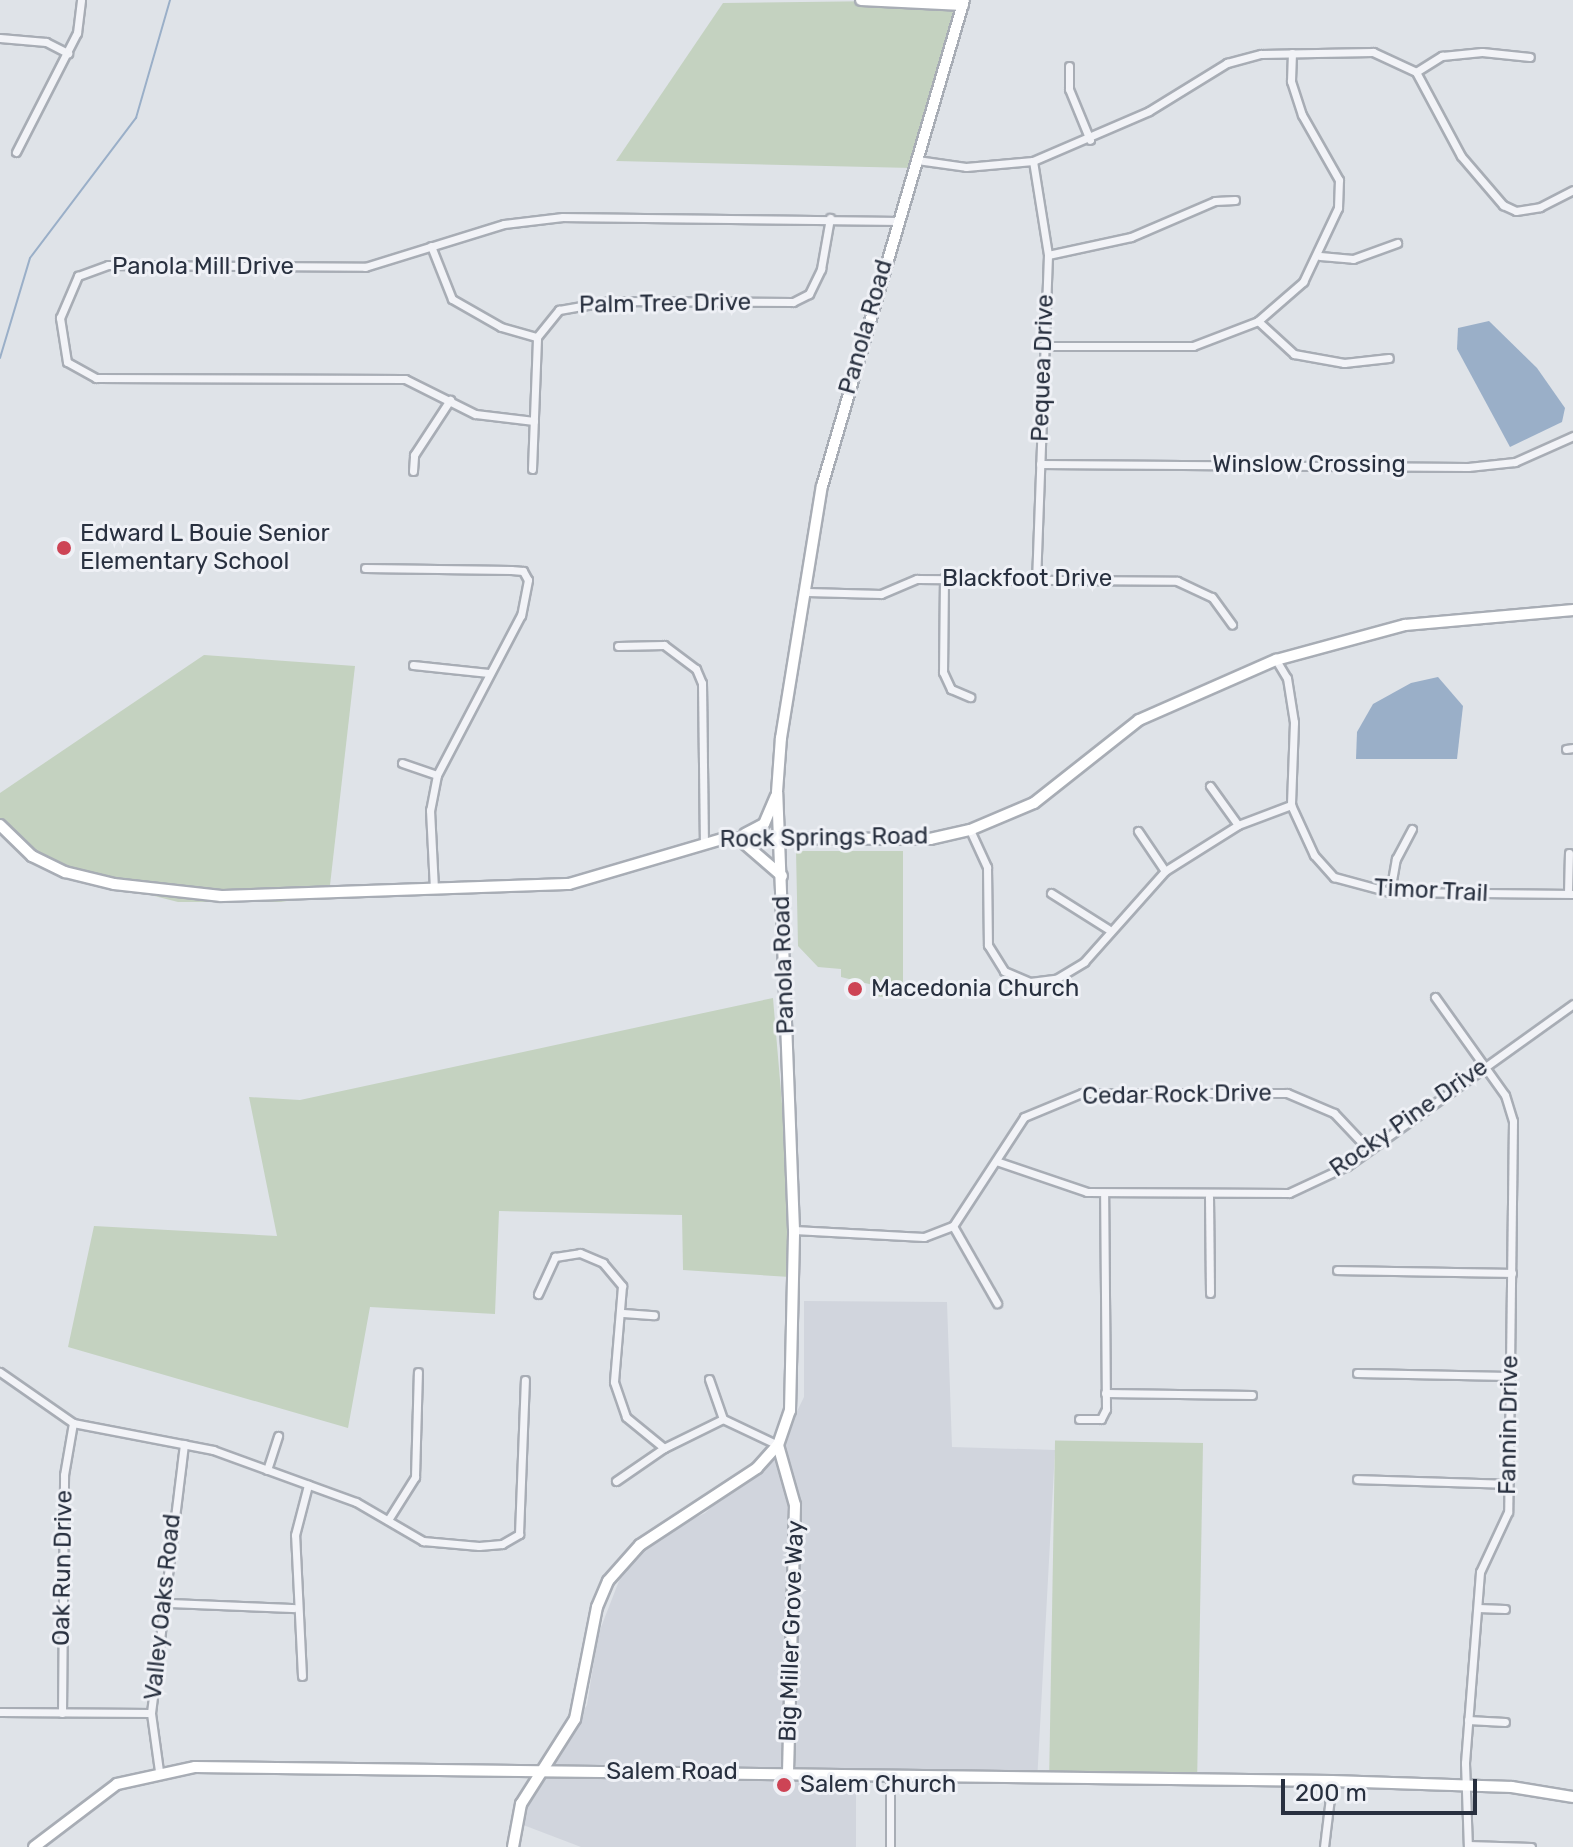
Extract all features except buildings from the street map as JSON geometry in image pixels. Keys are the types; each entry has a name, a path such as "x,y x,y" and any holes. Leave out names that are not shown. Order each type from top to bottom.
{"street":[{"path":"16,152 68,53 81,0"},
{"path":"861,0 963,3"},
{"name":"Panola Road","path":"513,1847 516,1817 575,1719 597,1607 619,1566 765,1459 778,1445 795,1383 794,1230 782,836 777,792 822,486 963,3"},
{"path":"0,38 46,42 68,53"},
{"path":"917,160 966,167 1033,161 1090,140 1227,63 1292,53 1373,52 1416,72 1461,156 1503,205 1516,211 1540,207 1573,190"},
{"path":"1416,72 1442,56 1482,52 1530,57"},
{"path":"1041,346 1180,347 1258,321 1303,282 1320,256 1338,208 1339,180 1302,115 1291,81 1292,53"},
{"path":"1069,66 1069,89 1090,140"},
{"name":"Pequea Drive","path":"1033,161 1048,255 1041,346 1036,576"},
{"path":"1048,255 1131,237 1215,201 1235,200"},
{"name":"Panola Mill Drive","path":"534,421 489,418 405,379 96,378 78,373 60,346 66,296 91,268 365,267 504,224 563,217 897,221"},
{"name":"Palm Tree Drive","path":"537,337 559,310 577,303 793,302 809,294 821,269 830,218"},
{"path":"1320,256 1353,259 1397,243"},
{"path":"431,246 452,299 501,327 537,337 532,469"},
{"path":"1258,321 1294,354 1344,363 1389,358"},
{"path":"413,471 414,455 450,400"},
{"name":"Winslow Crossing","path":"1040,464 1468,467 1515,462 1573,436"},
{"path":"365,568 523,571 521,615 437,775 430,810 434,889"},
{"name":"Blackfoot Drive","path":"807,592 881,594 917,579 944,578 1036,576 1189,583 1212,597 1232,625"},
{"path":"944,578 943,672 951,689 970,697"},
{"name":"Rock Springs Road","path":"0,825 43,863 114,884 221,896 569,884 704,841 736,837 930,839 970,830 1034,803 1139,720 1276,660 1405,625 1573,610"},
{"path":"618,646 664,645 696,669 702,683 704,841"},
{"name":"Timor Trail","path":"1276,660 1287,678 1294,722 1291,805 1324,869 1359,888 1390,892 1570,894"},
{"path":"413,665 489,673"},
{"path":"402,763 437,775"},
{"path":"1210,786 1238,825"},
{"path":"777,792 764,824 736,837 782,876"},
{"path":"970,830 987,867 988,945 1016,980 1069,974 1165,871 1238,825 1291,805"},
{"path":"1390,892 1396,859 1412,829"},
{"path":"1138,831 1165,871"},
{"path":"1569,853 1570,894"},
{"path":"1051,893 1108,929"},
{"name":"Fannin Drive","path":"1435,997 1485,1065 1513,1121 1508,1484 1505,1522 1480,1572 1465,1786 1468,1846"},
{"name":"Rocky Pine Drive","path":"996,1161 1051,1185 1104,1194 1209,1197 1289,1193 1334,1174 1573,1004"},
{"name":"Cedar Rock Drive","path":"953,1226 996,1161 1009,1135 1043,1104 1100,1092 1287,1093 1334,1113 1367,1148"},
{"path":"1079,1419 1101,1419 1105,1393 1104,1194"},
{"path":"1209,1197 1210,1293"},
{"path":"794,1230 924,1237 953,1226 997,1303"},
{"path":"538,1294 555,1257 580,1253 616,1275 623,1313 617,1401 637,1431 664,1448"},
{"path":"1337,1270 1512,1273"},
{"path":"623,1313 654,1315"},
{"path":"0,1372 73,1423 184,1444 267,1470 388,1520 423,1541 449,1545 502,1544 519,1534 525,1380"},
{"path":"388,1520 415,1477 418,1372"},
{"path":"1357,1373 1509,1376"},
{"path":"709,1379 723,1419 778,1445"},
{"path":"1105,1393 1252,1395"},
{"path":"616,1481 664,1448 723,1419"},
{"name":"Oak Run Drive","path":"62,1713 64,1475 73,1423"},
{"path":"267,1470 278,1436"},
{"name":"Valley Oaks Road","path":"159,1771 151,1713 167,1603 184,1444"},
{"name":"Big Miller Grove Way","path":"778,1445 796,1520 788,1772"},
{"path":"765,1459 782,1468"},
{"path":"1357,1479 1508,1484"},
{"path":"302,1676 294,1608 295,1535 308,1485"},
{"path":"167,1603 294,1608"},
{"path":"1478,1608 1505,1609"},
{"path":"0,1712 151,1713"},
{"path":"1468,1720 1505,1722"},
{"name":"Salem Road","path":"34,1847 82,1806 117,1784 159,1771 788,1772 1332,1781 1465,1786 1573,1797"},
{"path":"890,1776 890,1847"},
{"path":"1324,1847 1332,1781"},
{"path":"1468,1846 1531,1847"}],"shaded area":[{"path":"804,1301 947,1302 952,1447 1055,1450 1037,1782 856,1778 856,1847 581,1847 518,1823 587,1705 598,1635 631,1550 705,1513 782,1442 804,1397"}],"green space":[{"path":"963,0 912,168 616,161 723,3"},
{"path":"204,655 355,666 329,894 281,902 178,902 119,887 20,846 0,820 0,793"},
{"path":"796,851 903,851 903,999 873,996 873,985 841,977 841,969 818,967 798,946"},
{"path":"773,998 793,1233 790,1277 683,1270 682,1215 499,1211 495,1314 370,1307 348,1428 68,1347 94,1226 277,1236 249,1097 300,1100"},
{"path":"1055,1440 1203,1443 1197,1785 1049,1782"}],"water":[{"path":"1489,321 1537,368 1565,408 1562,422 1510,447 1457,349 1458,328"},
{"path":"1438,677 1463,706 1457,759 1356,759 1357,732 1373,704 1411,683"}],"waterway":[{"path":"0,358 30,258 136,118 170,0"}],"place":[{"name":"Edward L Bouie Senior Elementary School","path":"64,548"},
{"name":"Macedonia Church","path":"855,989"},
{"name":"Salem Church","path":"784,1785"}]}
